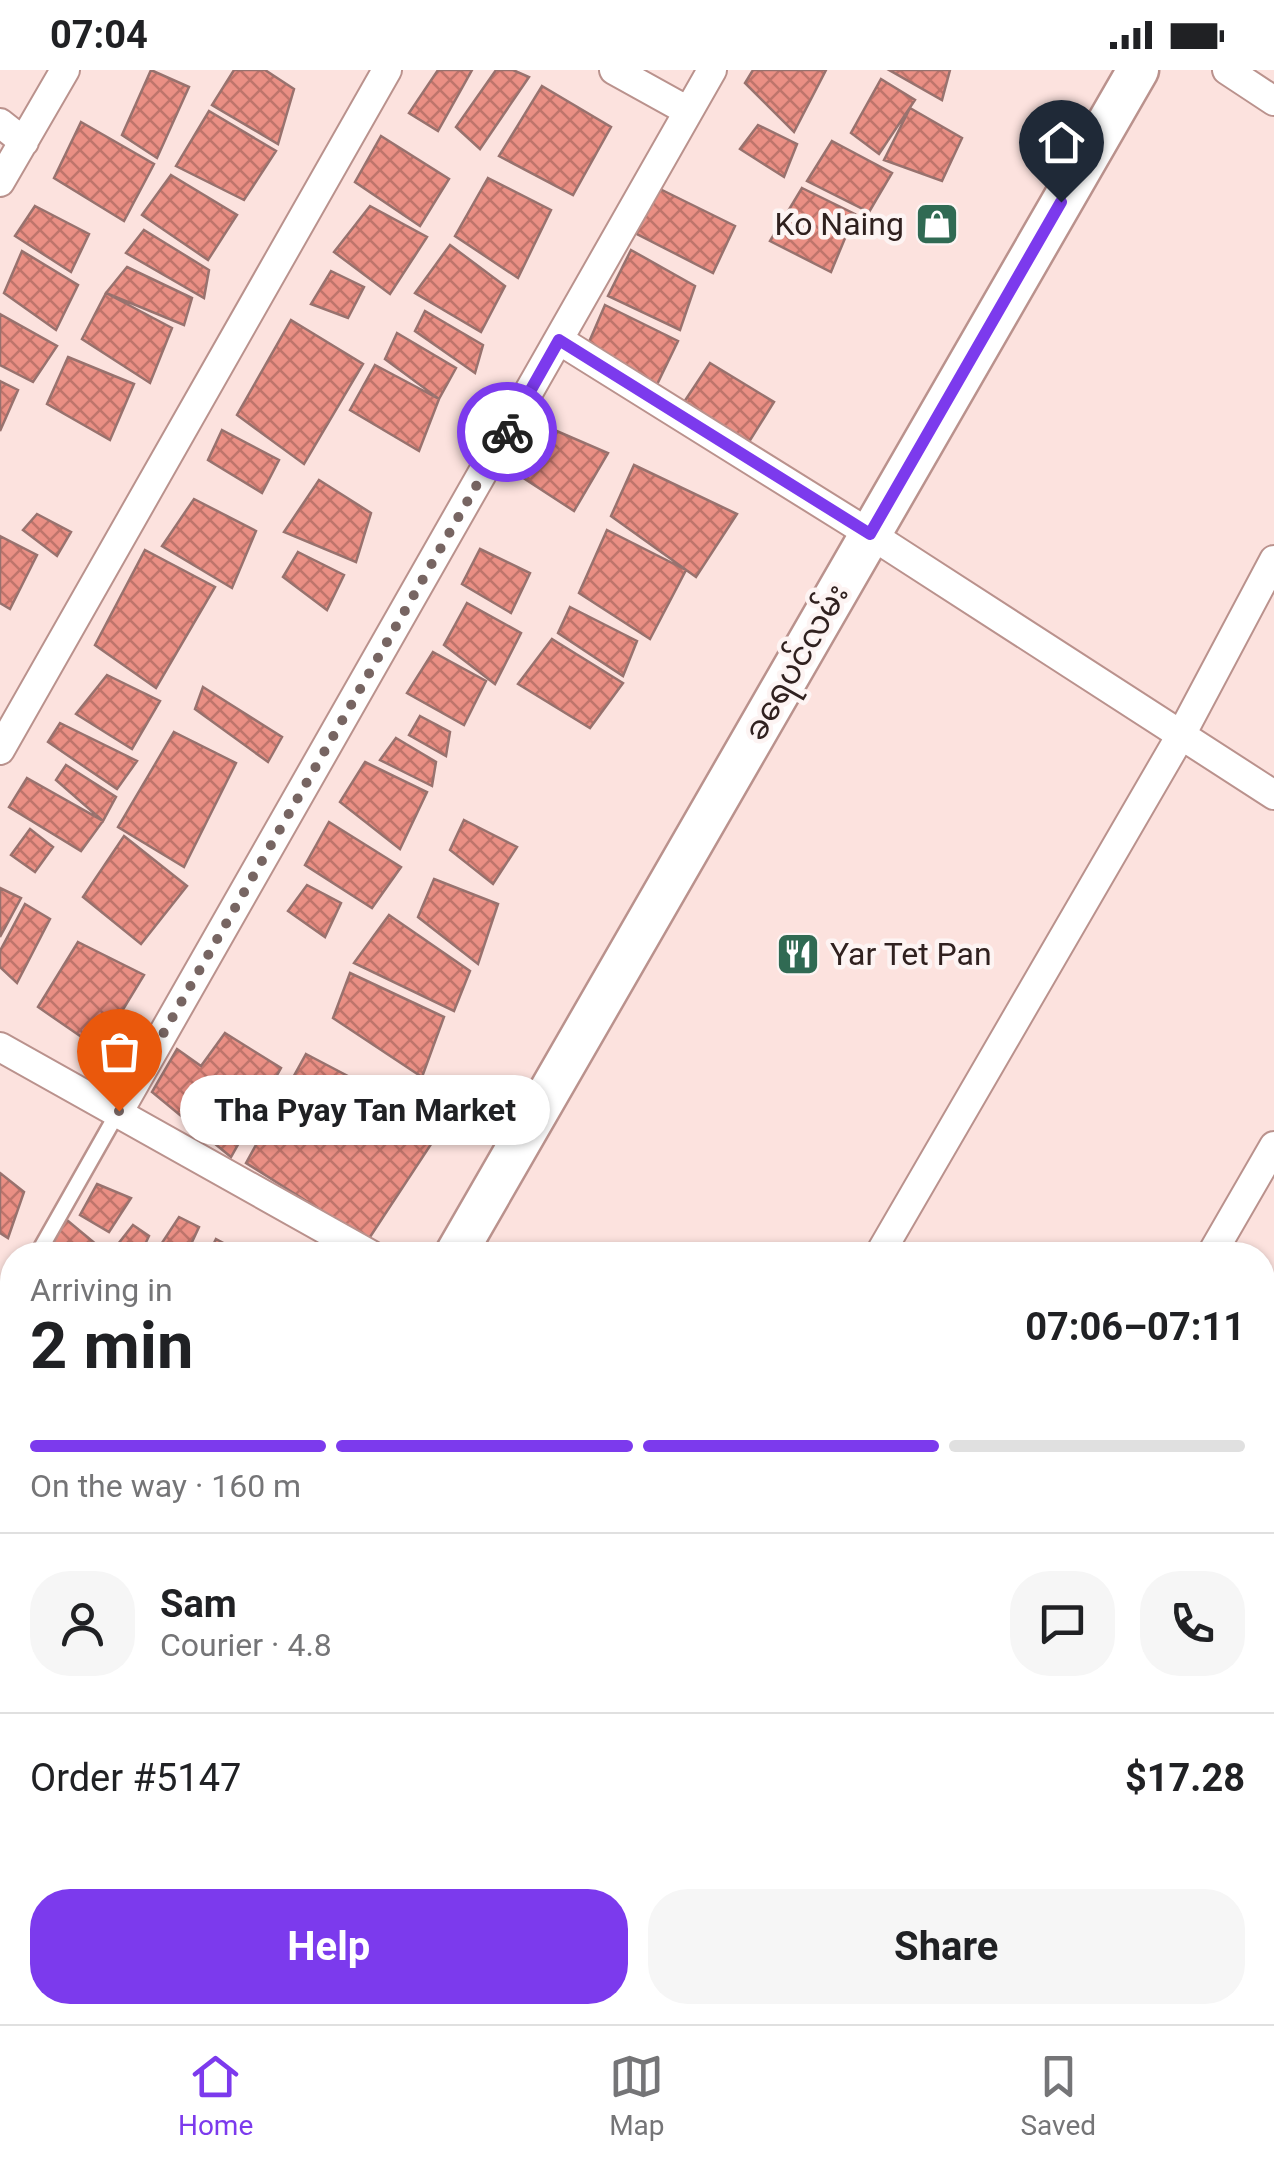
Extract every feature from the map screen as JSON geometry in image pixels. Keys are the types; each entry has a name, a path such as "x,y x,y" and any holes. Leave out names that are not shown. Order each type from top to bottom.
{"main road":[{"name":"ခရေပင်လမ်း","path":"462,1242 1138,70"}],"street":[{"path":"0,182 65,70"},
{"path":"0,750 388,70"},
{"path":"614,70 688,111"},
{"path":"119,1111 712,70"},
{"path":"1227,70 1274,100"},
{"path":"0,123 24,142"},
{"path":"559,340 870,534 1274,795"},
{"path":"887,1242 1181,735 1274,560"},
{"path":"0,1046 348,1242"},
{"path":"1219,1242 1274,1146"}],"lane":[{"path":"44,1242 119,1111"}],"building":[{"path":"151,70 189,87 157,158 122,135"},
{"path":"234,70 265,70 294,89 278,144 212,105"},
{"path":"438,70 472,70 438,131 409,113"},
{"path":"496,70 513,70 529,77 480,149 456,127"},
{"path":"753,70 826,70 794,132 745,83"},
{"path":"889,70 950,70 942,100"},
{"path":"881,79 915,100 879,154 851,133"},
{"path":"542,86 611,127 573,195 499,156"},
{"path":"910,108 962,138 942,181 884,160"},
{"path":"209,111 276,151 244,200 176,166"},
{"path":"81,122 154,164 124,221 54,178"},
{"path":"758,125 797,144 784,177 740,149"},
{"path":"381,136 449,179 420,226 355,182"},
{"path":"832,141 892,173 869,212 807,181"},
{"path":"171,175 237,215 208,260 142,215"},
{"path":"488,178 551,210 518,278 455,236"},
{"path":"802,188 855,214 831,272 770,241"},
{"path":"660,189 735,226 713,273 631,231"},
{"path":"35,206 89,234 71,272 15,236"},
{"path":"370,206 427,237 390,294 334,252"},
{"path":"144,230 209,270 204,298 126,253"},
{"path":"450,245 505,286 481,332 415,293"},
{"path":"631,250 695,286 680,330 608,296"},
{"path":"22,251 78,285 56,330 4,293"},
{"path":"127,267 192,298 184,325 106,293"},
{"path":"331,271 364,287 348,318 311,304"},
{"path":"106,293 172,328 150,383 82,339"},
{"path":"605,305 678,341 650,399 583,356"},
{"path":"425,311 483,345 475,373 415,331"},
{"path":"0,314 57,346 33,382 0,365"},
{"path":"291,320 363,364 304,464 237,415"},
{"path":"397,333 456,368 439,399 385,359"},
{"path":"68,357 134,384 110,440 47,404"},
{"path":"710,363 774,402 742,453 676,414"},
{"path":"375,365 439,399 419,451 350,410"},
{"path":"0,381 18,390 0,431"},
{"path":"552,429 608,453 574,511 522,477"},
{"path":"222,430 279,460 262,493 208,460"},
{"path":"634,465 737,514 696,577 611,516"},
{"path":"319,480 371,513 356,562 284,532"},
{"path":"194,499 256,531 232,588 162,546"},
{"path":"37,514 71,532 57,556 23,530"},
{"path":"607,530 686,570 650,639 579,593"},
{"path":"0,536 37,555 10,609 0,603"},
{"path":"480,549 530,573 511,613 462,584"},
{"path":"145,550 215,587 156,688 95,645"},
{"path":"298,552 344,575 327,610 283,577"},
{"path":"467,603 521,633 495,684 444,645"},
{"path":"570,607 637,641 623,676 558,633"},
{"path":"552,639 623,683 590,728 518,684"},
{"path":"433,652 486,681 464,725 407,693"},
{"path":"107,675 160,701 132,749 76,714"},
{"path":"203,687 282,737 268,762 195,709"},
{"path":"420,716 450,732 446,756 409,735"},
{"path":"60,723 137,761 117,789 48,742"},
{"path":"174,732 236,763 184,867 118,827"},
{"path":"396,738 436,762 432,786 380,760"},
{"path":"365,762 427,792 400,849 340,802"},
{"path":"66,765 116,797 103,821 56,780"},
{"path":"27,778 103,821 81,851 9,807"},
{"path":"464,820 517,847 493,884 450,850"},
{"path":"329,822 401,867 372,908 305,865"},
{"path":"30,829 53,847 35,872 11,855"},
{"path":"124,836 187,886 141,944 83,897"},
{"path":"434,879 498,904 478,964 418,917"},
{"path":"307,885 341,903 325,937 288,911"},
{"path":"0,888 21,898 0,937"},
{"path":"25,904 50,919 17,983 0,967 0,951"},
{"path":"389,915 470,971 454,1011 354,963"},
{"path":"78,942 144,975 99,1049 38,1007"},
{"path":"350,973 444,1017 422,1077 333,1018"},
{"path":"225,1033 281,1068 231,1157 152,1092 177,1049 201,1066"},
{"path":"306,1054 443,1126 368,1240 246,1163"},
{"path":"0,1173 24,1192 8,1238 0,1233"},
{"path":"97,1184 131,1198 109,1232 80,1215"},
{"path":"62,1216 93,1242 49,1242"},
{"path":"179,1217 199,1227 192,1242 163,1242"},
{"path":"133,1225 149,1236 146,1242 120,1242"}],"way so far":[{"path":"119,1111 507,432"}],"place":[{"name":"Ko Naing","path":"937,224"},
{"name":"Yar Tet Pan","path":"798,954"},
{"name":"Tha Pyay Tan Market","path":"119,1111"}],"route":[{"path":"507,432 559,340 870,534 1061,202"}]}
